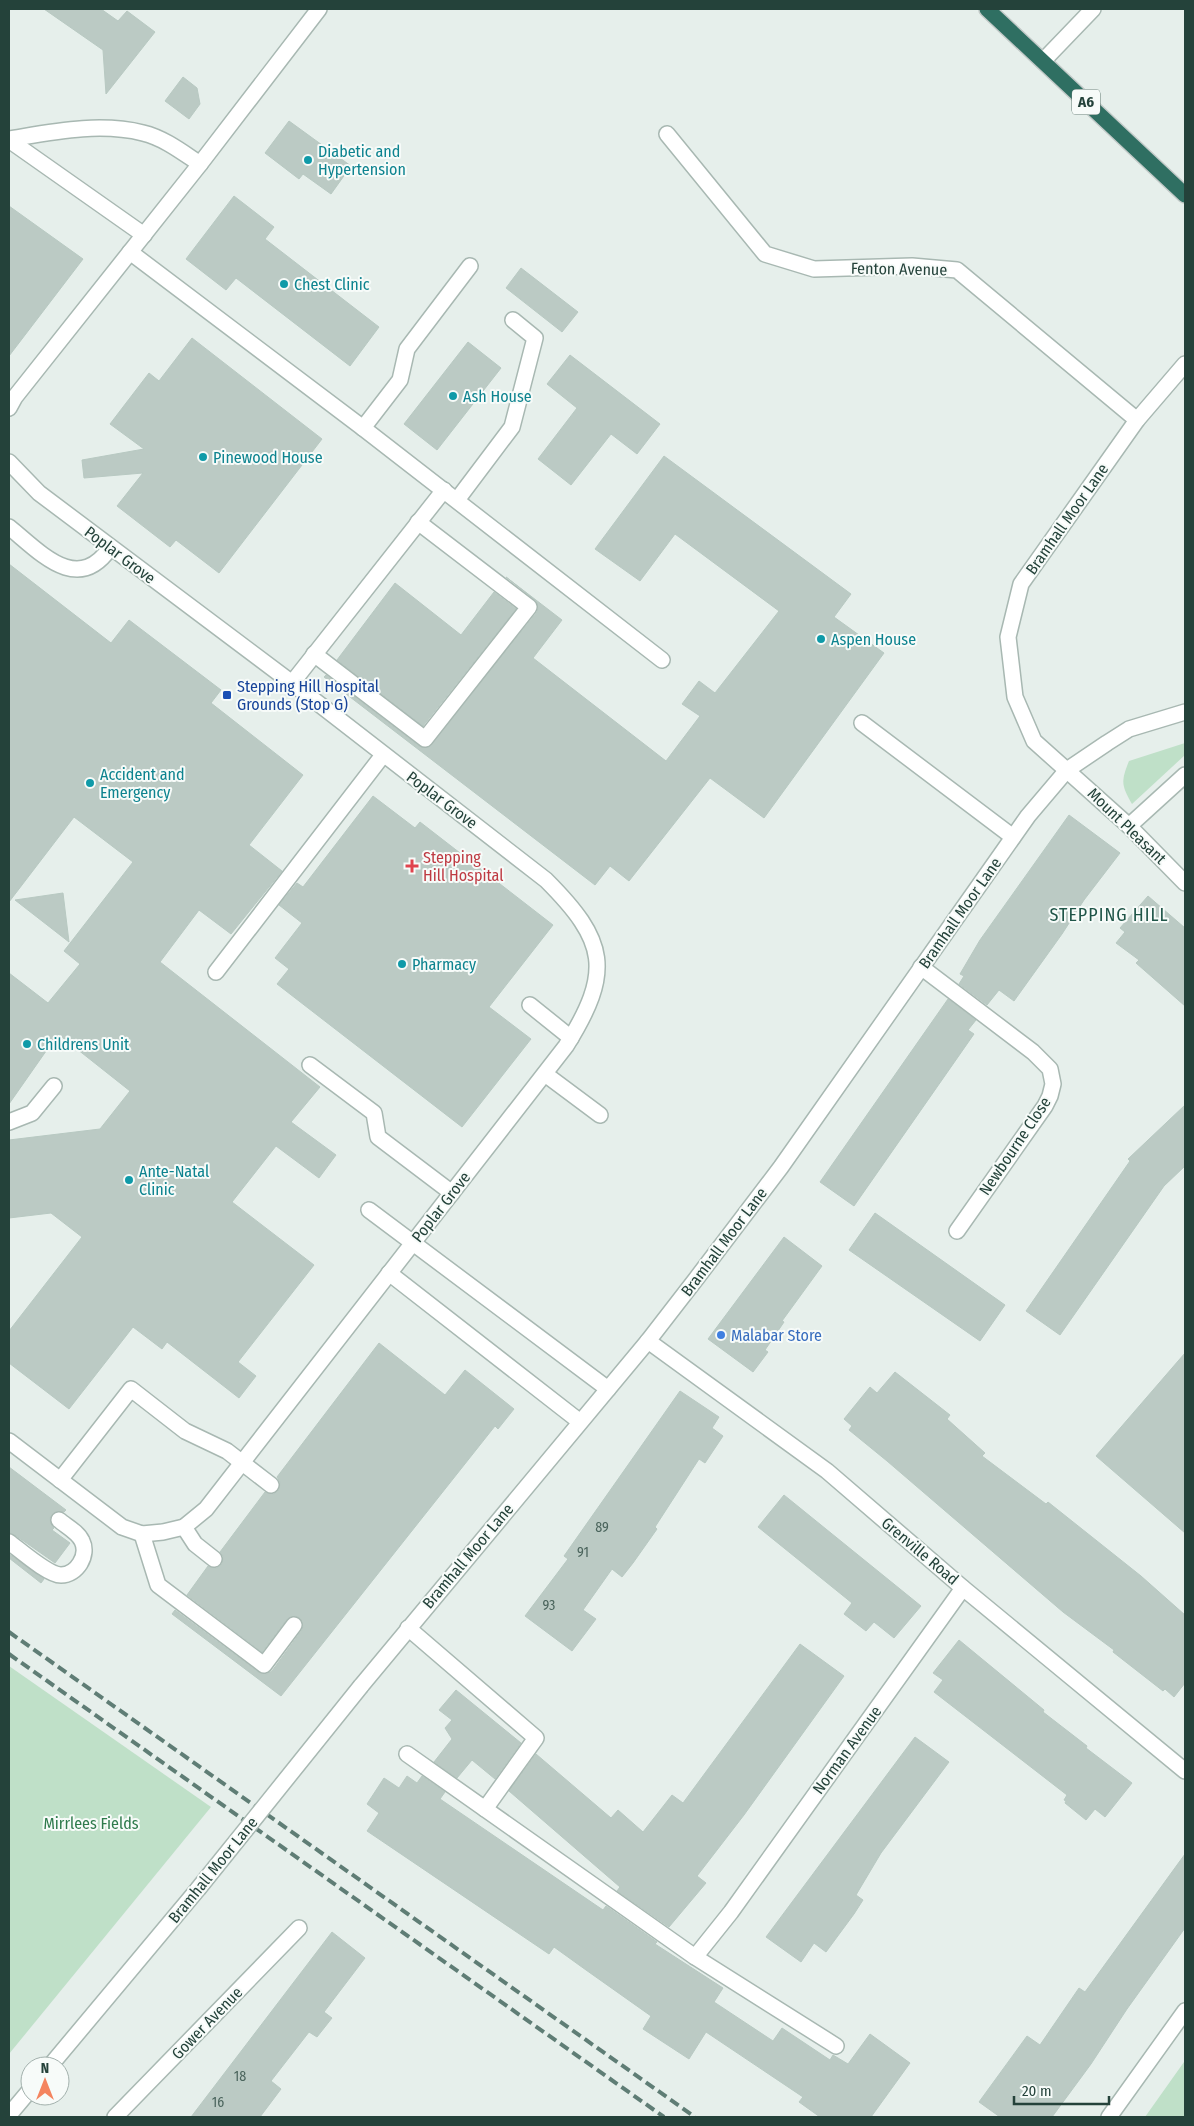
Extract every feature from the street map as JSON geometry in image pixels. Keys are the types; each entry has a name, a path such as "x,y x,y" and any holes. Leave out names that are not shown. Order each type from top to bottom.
{"highway":[{"name":"A6","path":"987,9 1185,195"}],"street":[{"path":"9,408 27,381 200,164 319,9"},
{"path":"1043,60 1093,9"},
{"path":"9,140 62,131 116,130 143,133 175,146 200,164"},
{"name":"Fenton Avenue","path":"667,134 764,254 814,269 912,266 957,270 1137,420"},
{"path":"9,140 144,235"},
{"path":"130,252 444,490 662,660"},
{"path":"363,428 400,380 407,349 470,266"},
{"path":"457,500 512,427 535,338 513,320"},
{"name":"Bramhall Moor Lane","path":"58,2056 198,1889 408,1628 648,1341 781,1166 1028,816 1067,770 1034,741 1015,697 1008,637 1022,584 1137,420 1185,364"},
{"name":"Poplar Grove","path":"9,462 39,493 292,683 525,863 568,903 591,934 595,948 598,975 591,1000 571,1038 545,1074 206,1509 184,1527"},
{"path":"292,683 444,490"},
{"path":"314,654 425,739 430,733 529,607 418,522"},
{"path":"9,527 51,561 64,568 86,568 101,560 110,548"},
{"path":"1067,770 1130,729 1185,712"},
{"path":"862,723 1013,837"},
{"path":"216,972 383,755"},
{"name":"Mount Pleasant","path":"1067,770 1129,826 1185,883"},
{"path":"1129,826 1185,775"},
{"name":"Newbourne Close","path":"921,967 1033,1052 1050,1069 1053,1084 1045,1106 957,1231"},
{"path":"530,1005 571,1038"},
{"path":"310,1065 374,1113 378,1136 452,1193"},
{"path":"545,1074 600,1116"},
{"path":"9,1122 32,1113 54,1086"},
{"path":"369,1210 608,1389"},
{"path":"389,1274 579,1422"},
{"name":"Grenville Road","path":"648,1341 827,1472 963,1588 1185,1772"},
{"path":"60,1480 131,1389 186,1431 227,1452 271,1485"},
{"path":"9,1441 122,1527 142,1534 164,1532 184,1527 195,1544 214,1559"},
{"path":"9,1542 50,1571 61,1575 73,1572 81,1563 84,1553 83,1542 76,1533 59,1520"},
{"path":"142,1534 158,1585 264,1665 294,1625"},
{"name":"Norman Avenue","path":"695,1956 732,1912 963,1588"},
{"path":"408,1628 536,1738 485,1808"},
{"path":"408,1754 695,1956 836,2046"},
{"name":"Gower Avenue","path":"116,2117 299,1928"},
{"path":"1109,2117 1185,2011"},
{"path":"9,2115 20,2102"}],"green space":[{"path":"1185,743 1185,755 1132,804 1123,783 1129,761"},
{"name":"Mirrlees Fields","path":"9,1666 211,1807 9,2054"},
{"path":"1185,2060 1185,2117 1145,2117 1184,2062"}],"building":[{"path":"44,9 101,9 118,21 127,11 155,32 106,94 103,50"},
{"path":"183,77 197,88 200,104 189,119 165,101"},
{"name":"Diabetic and Hypertension","path":"289,121 351,166 331,194 303,174 299,179 265,153"},
{"name":"Chest Clinic","path":"234,196 274,227 265,239 379,327 350,366 236,278 226,290 186,259"},
{"path":"9,206 83,259 9,356"},
{"path":"521,268 578,312 562,332 506,288"},
{"name":"Pinewood House","path":"192,338 322,439 219,573 176,540 170,547 117,506 143,473 84,478 82,460 144,449 110,424 149,373 159,381"},
{"name":"Ash House","path":"468,342 501,368 437,450 404,424"},
{"path":"570,355 660,424 637,454 611,434 571,485 538,459 577,408 547,384"},
{"path":"664,456 851,594 834,617 884,653 764,818 710,778 629,881 610,866 595,885 324,677 326,675 419,746 429,747 537,612 538,608 535,600 506,577 562,620 533,658 666,761 700,716 682,704 699,681 715,693 779,611 675,534 640,581 595,549"},
{"path":"9,564 111,643 129,620 221,690 211,703 303,775 249,845 282,871 231,934 199,910 160,962 320,1087 291,1122 336,1155 319,1178 276,1146 232,1202 314,1265 238,1362 256,1376 239,1398 167,1342 162,1349 133,1327 69,1409 9,1363 9,1331 82,1237 51,1213 9,1218 9,1140 100,1129 130,1091 58,1034 9,1104 9,973 48,1003 80,964 64,951 133,862 74,817 9,902"},
{"path":"395,583 461,635 494,592 516,609 423,726 337,660"},
{"name":"Pharmacy","path":"373,796 415,828 420,822 553,925 489,1007 531,1039 462,1127 277,984 289,969 275,958 302,923 279,905 297,883 303,887"},
{"path":"1069,815 1120,853 1084,900 1014,1001 999,990 987,1005 959,984 964,976 960,974 980,940"},
{"path":"63,893 69,942 15,900"},
{"path":"1148,896 1185,928 1185,1006 1136,963 1139,960 1116,943 1125,932 1120,928"},
{"path":"948,999 976,1020 968,1030 974,1034 854,1206 820,1182"},
{"path":"1185,1105 1185,1166 1164,1186 1060,1335 1026,1311 1130,1161 1128,1159"},
{"path":"875,1213 1005,1305 980,1341 849,1250"},
{"path":"784,1237 822,1266 782,1321 784,1322 765,1350 768,1352 753,1372 708,1339"},
{"path":"379,1343 445,1395 465,1370 514,1409 498,1429 495,1426 281,1696 172,1614 175,1610 258,1672 267,1674 272,1671 302,1630 303,1626 300,1618 295,1616 287,1619 262,1652 187,1595 208,1566 217,1568 222,1564 223,1556 220,1552 265,1492 274,1494 279,1490 280,1482 277,1477"},
{"path":"1185,1353 1185,1533 1096,1456"},
{"path":"895,1372 950,1415 947,1419 985,1453 982,1456 1046,1504 1048,1502 1141,1576 1185,1615 1185,1683 1174,1697 1165,1689 1163,1691 1113,1652 1114,1650 1063,1612 849,1430 852,1426 844,1419 870,1387 877,1393"},
{"path":"680,1391 719,1417 712,1428 723,1436 705,1463 699,1459 655,1527 657,1529 622,1577 612,1569 583,1610 596,1619 572,1651 525,1616 568,1559 564,1556"},
{"path":"9,1467 66,1510 64,1512 55,1512 50,1518 54,1528 52,1530 70,1543 55,1563 15,1535 9,1533"},
{"path":"784,1495 921,1606 894,1638 874,1622 866,1631 844,1614 852,1603 758,1527"},
{"path":"9,1554 44,1579 41,1583 9,1558"},
{"path":"959,1640 1044,1710 1043,1712 1087,1746 1086,1748 1132,1783 1105,1817 1095,1809 1086,1820 1065,1803 1066,1801 1064,1800 1067,1795 934,1692 943,1680 933,1673"},
{"path":"800,1644 844,1676 744,1815 697,1876 706,1883 669,1927 617,1891 620,1887 509,1791 536,1754 611,1818 618,1810 643,1832 672,1795 683,1803"},
{"path":"456,1690 521,1743 495,1779 472,1760 457,1778 434,1762 452,1739 445,1728 452,1720 439,1710"},
{"path":"915,1737 949,1762 881,1853 856,1895 863,1900 826,1952 814,1943 801,1962 766,1937"},
{"path":"407,1776 417,1783 422,1776 445,1792 440,1799 603,1910 606,1906 657,1942 655,1944 723,1988 714,2002 773,2041 782,2028 830,2060 833,2055 848,2064 870,2034 910,2063 871,2117 820,2117 799,2102 803,2097 706,2032 689,2059 643,2029 651,2016 554,1947 549,1954 367,1831 379,1813 367,1804 384,1778 399,1788"},
{"path":"1185,1854 1185,1928 1052,2117 1000,2117 979,2102 1027,2036 1040,2045 1079,1988 1085,1992"},
{"path":"332,1932 365,1958 324,2012 332,2018 317,2037 309,2032 271,2081 281,2089 260,2117 191,2117"}],"railway":[{"path":"9,1632 695,2117"},
{"path":"9,1654 664,2117"}],"place":[{"name":"Diabetic and Hypertension","path":"308,160"},
{"name":"Chest Clinic","path":"284,284"},
{"name":"Ash House","path":"453,396"},
{"name":"Pinewood House","path":"203,457"},
{"name":"Aspen House","path":"821,639"},
{"name":"Stepping Hill Hospital Grounds (Stop G)","path":"227,695"},
{"name":"Accident and Emergency","path":"90,783"},
{"name":"Stepping Hill Hospital","path":"412,866"},
{"name":"Pharmacy","path":"402,964"},
{"name":"Childrens Unit","path":"27,1044"},
{"name":"Ante-Natal Clinic","path":"129,1180"},
{"name":"Malabar Store","path":"721,1335"}],"district":[{"name":"STEPPING HILL","path":"1109,915"}]}
